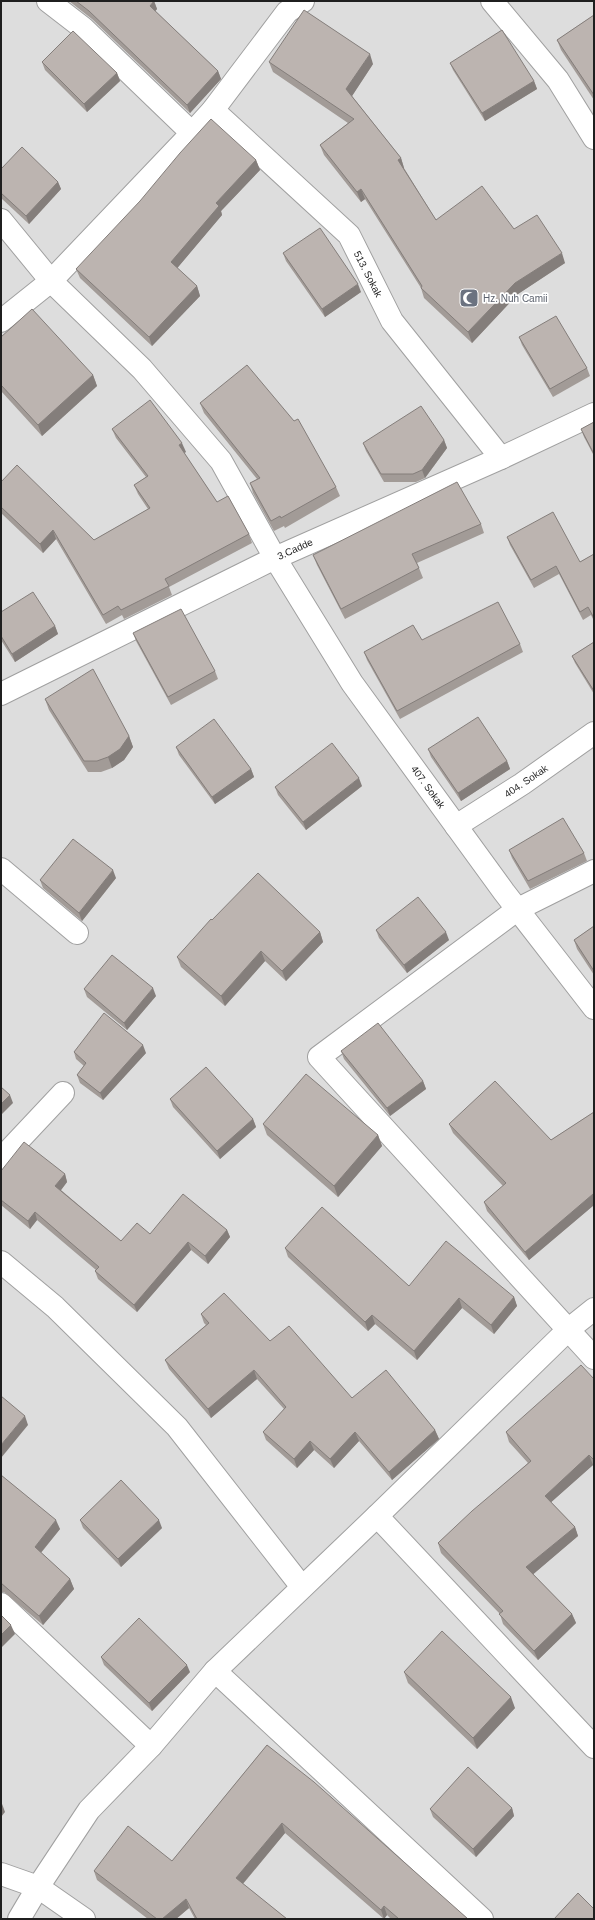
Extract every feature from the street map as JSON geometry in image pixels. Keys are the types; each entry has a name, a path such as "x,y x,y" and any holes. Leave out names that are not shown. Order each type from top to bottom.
{"street":[{"path":"48,1 83,28 192,133"},
{"path":"1,321 51,281 192,133 213,110 287,12 303,1"},
{"path":"492,1 558,80 594,138"},
{"name":"513. Sokak","path":"213,110 349,236 392,321 501,458"},
{"name":"407. Sokak","path":"1,220 51,281 142,369 221,461 275,558 352,683 456,826 594,1008"},
{"name":"3.Cadde","path":"1,694 275,558 501,458 594,414"},
{"name":"404. Sokak","path":"456,826 522,784 594,733"},
{"path":"1,869 77,933"},
{"path":"594,871 518,909 319,1058 594,1358"},
{"path":"1,1159 63,1093"},
{"path":"1,1262 55,1307 177,1427 302,1587"},
{"path":"19,1919 38,1886 89,1810 151,1746 215,1671 569,1329 594,1309"},
{"path":"377,1516 594,1747"},
{"path":"1,1604 151,1746"},
{"path":"215,1671 482,1919"},
{"path":"1,1874 38,1886 84,1919"}],"shaded area":[{"path":"1,1 594,1 594,1919 1,1919"}],"building":[{"path":"76,1 154,1 150,6 218,71 187,105 89,11"},
{"path":"304,10 370,54 346,89 401,158 398,160 436,220 482,186 514,229 537,215 562,253 515,283 468,332 421,288 422,286 361,189 357,192 320,145 354,119 269,62"},
{"path":"594,15 594,95 557,40"},
{"path":"502,30 534,81 482,113 450,63"},
{"path":"73,31 117,73 84,104 42,62"},
{"path":"211,119 256,160 216,203 219,206 171,262 197,286 149,337 76,269 140,201"},
{"path":"22,147 58,182 26,216 1,193 1,169"},
{"path":"320,228 358,284 322,309 283,253"},
{"path":"32,309 93,375 38,425 1,385 1,337"},
{"path":"556,316 587,368 550,389 519,337"},
{"path":"247,365 294,421 298,419 336,487 281,518 280,516 271,521 250,483 260,478 200,403"},
{"path":"150,400 182,443 179,445 217,502 228,496 249,534 165,579 169,586 121,610 118,606 103,615 53,530 40,544 1,507 1,482 17,465 94,540 150,508 134,485 148,476 112,429"},
{"path":"421,406 444,440 422,470 413,474 381,474 363,443"},
{"path":"594,422 594,454 581,429"},
{"path":"457,482 481,524 412,554 419,568 341,609 313,555"},
{"path":"553,512 580,562 594,554 594,618 588,607 580,612 556,566 531,580 507,537"},
{"path":"33,592 55,626 12,654 1,636 1,612"},
{"path":"498,602 520,644 397,711 364,652 413,625 422,640"},
{"path":"181,609 215,671 168,697 133,633"},
{"path":"594,642 594,691 572,656"},
{"path":"93,669 129,736 120,749 108,757 97,761 84,761 45,699"},
{"path":"478,717 507,761 458,793 428,749"},
{"path":"214,719 251,769 212,797 176,747"},
{"path":"332,743 359,778 303,822 275,787"},
{"path":"563,818 584,853 528,881 509,850"},
{"path":"73,839 113,870 79,913 40,880"},
{"path":"258,873 320,932 282,971 261,951 221,996 177,957 211,919 212,920"},
{"path":"418,897 446,932 404,965 376,930"},
{"path":"594,926 594,971 574,940"},
{"path":"112,955 153,988 124,1023 84,989"},
{"path":"104,1013 143,1045 100,1093 77,1075 86,1063 74,1052"},
{"path":"378,1023 423,1081 387,1108 341,1051"},
{"path":"206,1067 253,1119 217,1151 170,1099"},
{"path":"306,1074 378,1135 334,1186 263,1124"},
{"path":"495,1081 551,1140 594,1112 594,1196 593,1194 525,1252 484,1202 506,1183 449,1124"},
{"path":"1,1087 10,1095 1,1104"},
{"path":"24,1142 65,1174 55,1186 121,1241 137,1223 150,1234 183,1194 227,1230 205,1256 188,1242 134,1305 95,1271 99,1267 35,1212 28,1221 1,1200 1,1171"},
{"path":"322,1207 409,1286 446,1241 514,1297 491,1325 459,1298 414,1351 372,1315 365,1322 285,1248"},
{"path":"224,1293 270,1341 289,1326 352,1398 386,1370 435,1430 389,1472 355,1432 330,1459 310,1441 294,1459 263,1432 286,1407 254,1370 208,1409 165,1360 209,1323 201,1314"},
{"path":"581,1365 594,1379 594,1460 589,1455 545,1496 575,1527 526,1567 572,1614 534,1651 499,1614 503,1611 438,1543 472,1511 531,1461 506,1432"},
{"path":"1,1396 25,1416 1,1445"},
{"path":"1,1475 56,1520 35,1547 70,1579 39,1616 1,1583"},
{"path":"121,1480 159,1520 118,1559 80,1520"},
{"path":"1,1615 11,1625 1,1635"},
{"path":"139,1618 187,1665 149,1703 101,1657"},
{"path":"442,1631 511,1697 473,1738 404,1672"},
{"path":"267,1745 314,1782 468,1919 399,1919 384,1906 381,1910 282,1823 236,1878 287,1919 197,1919 186,1899 162,1919 157,1919 94,1871 128,1826 172,1861"},
{"path":"468,1767 512,1808 473,1849 430,1809"},
{"path":"578,1893 594,1909 594,1919 554,1919"}],"place":[{"name":"Hz. Nuh Camii","path":"469,298"}]}
